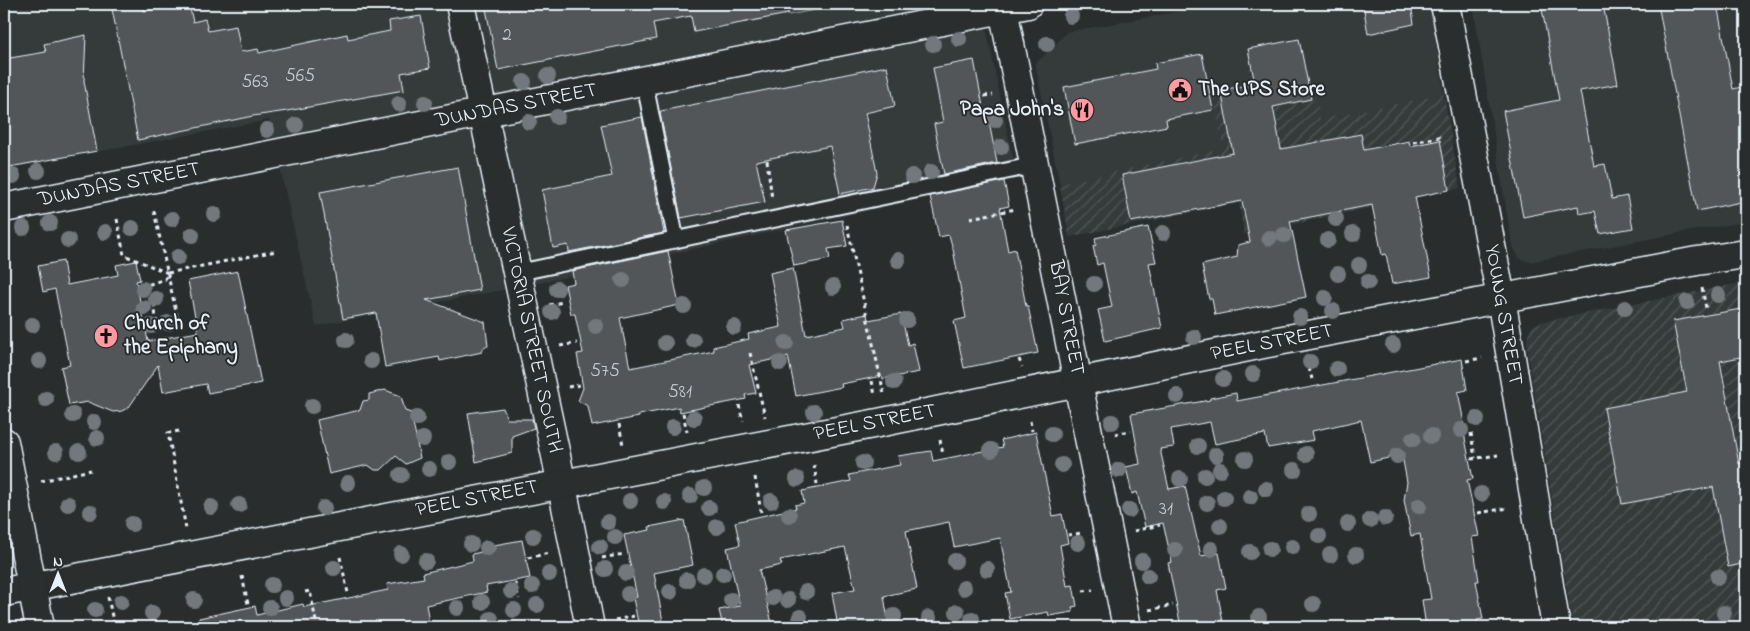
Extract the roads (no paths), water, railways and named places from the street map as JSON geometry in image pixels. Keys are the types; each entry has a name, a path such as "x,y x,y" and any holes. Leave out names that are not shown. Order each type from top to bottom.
{"street":[{"name":"VICTORIA STREET SOUTH","path":"460,4 561,483 599,624"},
{"name":"YOUNG STREET","path":"1445,4 1501,298 1556,627"},
{"name":"DUNDAS STREET","path":"4,208 1011,5"},
{"name":"BAY STREET","path":"1011,5 1035,166 1078,381 1134,620"},
{"name":"PEEL STREET","path":"4,592 878,423 1078,381 1501,298 1697,261 1746,254"},
{"path":"4,442 40,627"}],"lane":[{"path":"644,80 676,240"},
{"path":"516,273 1035,166"}],"place":[{"name":"The UPS Store","path":"1180,90"},
{"name":"Papa John's","path":"1082,110"},
{"name":"Church of the Epiphany","path":"106,336"}]}
